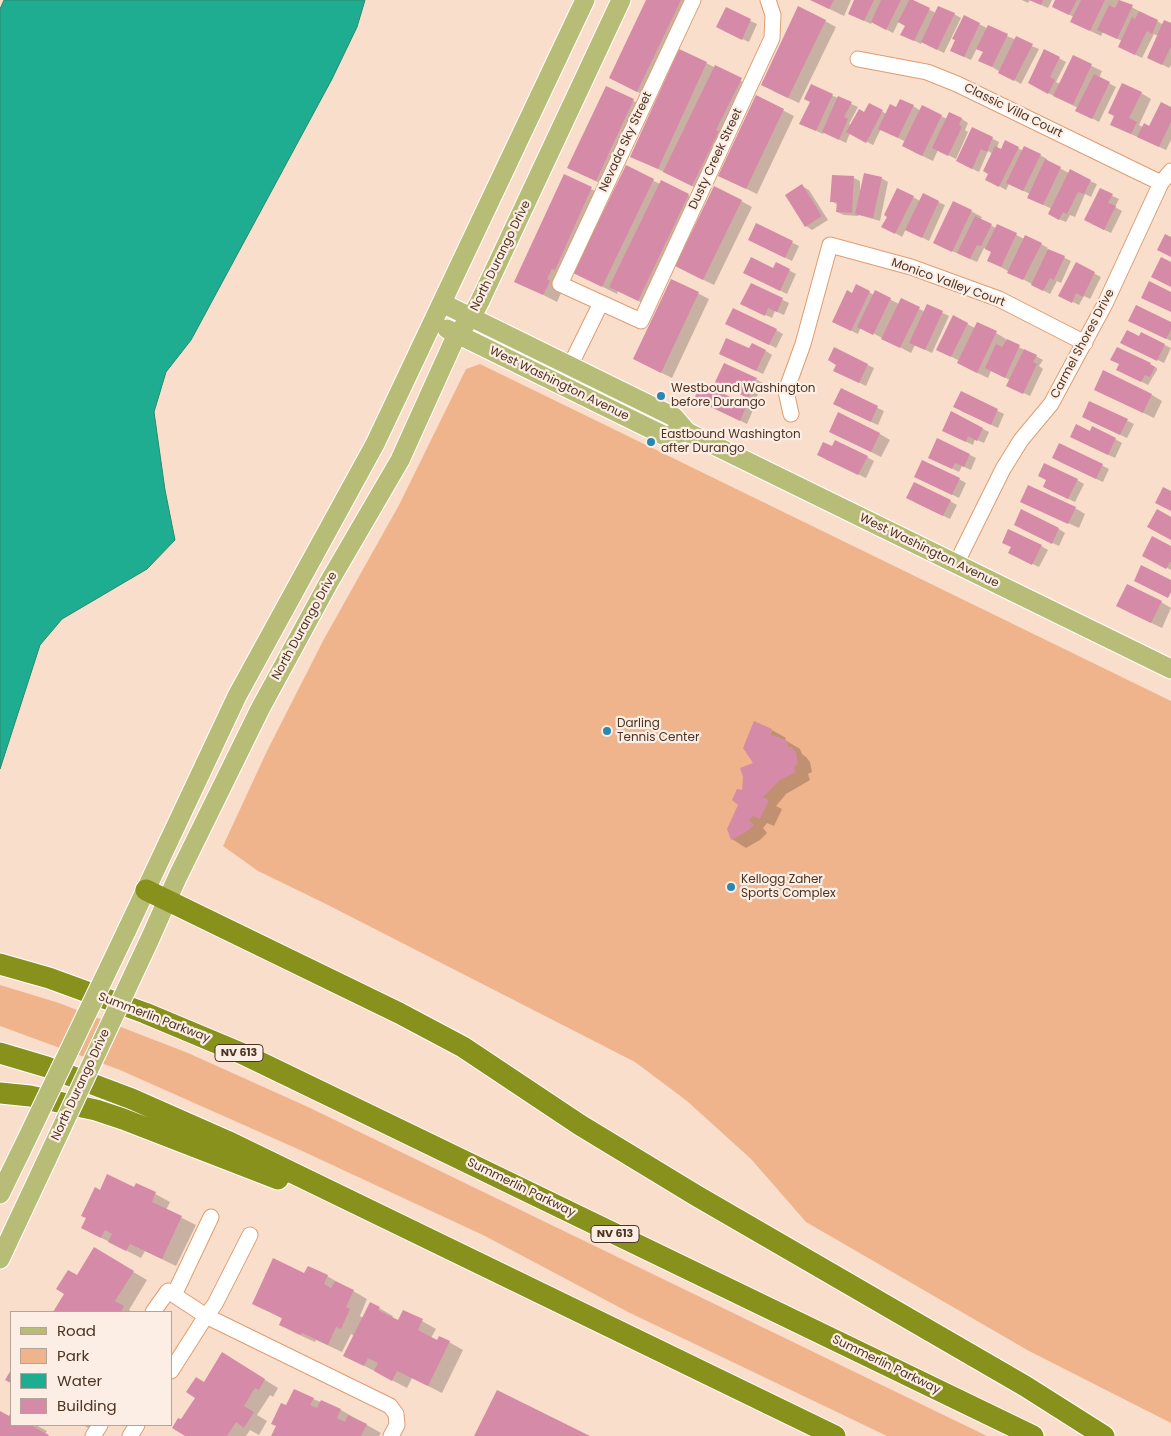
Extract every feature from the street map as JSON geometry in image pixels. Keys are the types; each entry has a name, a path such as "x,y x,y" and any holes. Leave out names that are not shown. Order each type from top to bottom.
{"highway":[{"path":"146,890 399,1013 463,1047 580,1125 705,1201 1018,1381 1104,1436"},
{"name":"Summerlin Parkway","path":"0,964 49,978 145,1013 243,1054 1033,1436"},
{"path":"0,1053 47,1067 132,1099 227,1141 835,1436"},
{"path":"0,1093 61,1102 122,1119 426,1236"}],"main road":[{"name":"North Durango Drive","path":"0,1194 237,696 375,444 585,0"},
{"name":"North Durango Drive","path":"0,1260 167,900 260,709 329,582 400,460 458,334 471,318 621,0"},
{"name":"West Washington Avenue","path":"442,303 674,417 687,432 1170,667"},
{"name":"West Washington Avenue","path":"432,322 665,436 687,432"}],"street":[{"name":"Nevada Sky Street","path":"601,303 560,284 693,0"},
{"name":"Dusty Creek Street","path":"601,303 641,321 772,38 772,1"},
{"name":"Classic Villa Court","path":"858,59 927,72 957,84 1161,183"},
{"name":"Carmel Shores Drive","path":"956,564 1003,469 1021,440 1052,404 1085,344 1161,183 1171,171"},
{"name":"Monico Valley Court","path":"791,414 786,391 803,344 830,245 911,267 999,300 1085,344"},
{"path":"570,366 601,303"},
{"path":"174,1295 211,1217"},
{"path":"172,1369 215,1304 250,1235"},
{"path":"154,1311 168,1291 206,1316 390,1406 396,1414 396,1425 391,1436"}],"green space":[{"name":"Kellogg Zaher Sports Complex","path":"480,364 1171,701 1171,1423 1029,1351 806,1222 751,1159 687,1101 635,1062 258,871 223,846 267,751 324,639 399,505 466,369"},
{"path":"0,985 59,1003 188,1053 308,1107 987,1436 887,1436 630,1313 485,1236 300,1150 120,1070 0,1026"}],"water":[{"path":"4,0 365,0 357,27 332,79 191,340 166,372 154,412 165,490 175,540 147,569 62,619 40,645 0,769 0,9"}],"building":[{"path":"646,0 681,0 637,92 609,78"},
{"path":"810,0 834,0 829,9"},
{"path":"854,0 874,0 864,21 848,14"},
{"path":"881,0 901,0 886,30 871,22"},
{"path":"909,0 930,8 914,41 900,35 905,26 898,22"},
{"path":"1029,0 1043,0 1041,5"},
{"path":"1055,0 1077,0 1069,15 1052,7"},
{"path":"1081,0 1105,0 1090,31 1070,22"},
{"path":"1119,0 1133,5 1117,39 1097,30 1109,5 1115,8"},
{"path":"798,6 826,20 788,98 761,85"},
{"path":"938,6 955,13 937,50 921,42"},
{"path":"726,7 751,19 742,40 716,27"},
{"path":"1139,11 1158,20 1152,34 1147,31 1135,55 1118,47 1132,17 1135,19"},
{"path":"964,15 980,23 964,57 950,51 955,40 952,39"},
{"path":"1164,20 1171,23 1171,47 1162,65 1147,58"},
{"path":"988,25 1008,34 992,67 978,61 983,52 976,49"},
{"path":"1016,36 1033,44 1014,81 998,73"},
{"path":"679,49 707,62 658,169 630,157"},
{"path":"1044,49 1060,57 1050,77 1055,80 1048,94 1028,83"},
{"path":"1073,55 1092,64 1073,105 1053,96"},
{"path":"715,65 742,78 716,130 719,131 692,186 663,172"},
{"path":"1094,74 1110,82 1092,119 1075,111"},
{"path":"1122,83 1142,92 1129,118 1137,122 1131,134 1110,125 1114,116 1108,113"},
{"path":"811,84 833,94 816,131 799,124 810,102 804,99"},
{"path":"606,86 634,99 596,181 567,168"},
{"path":"756,95 784,109 746,189 718,176"},
{"path":"838,96 852,102 844,117 848,119 839,140 822,132"},
{"path":"900,99 914,105 898,138 878,129 890,104 896,107"},
{"path":"1161,102 1171,107 1171,122 1159,147 1137,137 1144,123 1149,126"},
{"path":"869,103 883,110 866,143 846,132 859,109 864,112"},
{"path":"922,105 942,115 922,156 902,146"},
{"path":"949,112 962,118 959,125 962,127 948,156 932,148"},
{"path":"972,127 993,137 987,152 981,149 972,169 956,161"},
{"path":"1005,140 1019,147 999,187 985,180 988,174 983,171 995,146 1001,149"},
{"path":"1024,146 1041,154 1023,191 1006,183"},
{"path":"1045,159 1061,167 1043,205 1027,198"},
{"path":"626,165 654,179 602,287 573,273"},
{"path":"1070,169 1091,180 1084,194 1078,192 1067,214 1063,212 1059,220 1048,214"},
{"path":"864,173 882,177 873,218 855,214"},
{"path":"564,174 592,187 555,270 552,269 547,279 550,281 543,295 514,282"},
{"path":"832,175 854,176 852,213 836,212 837,202 830,202"},
{"path":"661,180 689,194 638,301 609,287"},
{"path":"802,184 822,216 805,227 785,195"},
{"path":"714,186 742,200 703,280 675,266"},
{"path":"897,188 914,196 895,234 881,227 887,217 884,215"},
{"path":"1100,188 1113,194 1108,203 1116,206 1104,230 1084,220"},
{"path":"923,193 939,201 922,238 905,230"},
{"path":"953,201 972,210 952,252 933,243"},
{"path":"975,216 992,224 981,246 977,245 970,259 957,253"},
{"path":"756,223 793,241 785,258 748,240"},
{"path":"997,224 1017,233 1001,267 987,261 991,252 985,249"},
{"path":"1165,234 1171,237 1171,257 1157,250"},
{"path":"1025,235 1042,243 1023,280 1007,273"},
{"path":"1048,249 1065,256 1054,280 1050,278 1043,291 1031,285"},
{"path":"751,257 773,268 776,262 790,269 780,291 743,273"},
{"path":"1161,257 1171,262 1171,287 1151,277"},
{"path":"1076,262 1095,272 1083,297 1076,293 1072,303 1058,296"},
{"path":"671,279 699,292 661,373 633,359"},
{"path":"1149,281 1171,292 1171,312 1141,298"},
{"path":"751,283 783,298 777,312 768,308 765,316 740,304"},
{"path":"856,284 870,291 851,331 832,322 847,290 852,293"},
{"path":"875,290 891,298 873,335 857,327"},
{"path":"901,298 920,307 900,348 881,339"},
{"path":"927,304 943,311 925,350 909,343"},
{"path":"1136,305 1171,322 1171,330 1166,339 1128,321"},
{"path":"733,308 777,329 769,345 725,324"},
{"path":"953,315 968,323 951,357 936,350"},
{"path":"977,322 997,331 977,373 957,363"},
{"path":"1127,330 1139,336 1141,332 1165,344 1157,361 1120,343"},
{"path":"726,338 749,348 752,343 766,350 756,371 719,354"},
{"path":"1007,339 1020,345 1005,378 985,368 996,344 1002,347"},
{"path":"834,347 868,364 859,383 833,371 836,365 828,360"},
{"path":"1117,347 1151,363 1155,367 1150,377 1145,375 1141,382 1116,370 1119,364 1110,360"},
{"path":"1024,349 1037,355 1033,362 1037,364 1023,394 1006,386"},
{"path":"724,363 757,378 748,398 715,382"},
{"path":"1103,370 1152,394 1143,413 1094,390"},
{"path":"702,383 747,405 740,421 694,399"},
{"path":"841,388 878,406 871,422 833,404"},
{"path":"961,391 998,409 991,425 953,407"},
{"path":"1089,401 1128,419 1120,435 1082,417"},
{"path":"951,411 983,428 977,441 968,436 966,442 942,431"},
{"path":"838,412 880,433 871,452 829,432"},
{"path":"1076,424 1090,431 1092,426 1116,438 1108,455 1070,437"},
{"path":"937,438 970,454 964,467 955,463 952,469 928,458"},
{"path":"835,440 868,456 858,475 817,455 823,442 832,446"},
{"path":"1059,443 1103,464 1096,479 1052,458"},
{"path":"922,460 960,478 952,495 914,477"},
{"path":"1044,463 1078,479 1068,499 1043,487 1046,480 1038,476"},
{"path":"914,482 951,500 943,516 906,498"},
{"path":"1028,485 1076,507 1068,524 1020,502"},
{"path":"1163,487 1171,491 1171,511 1155,503"},
{"path":"1021,509 1059,528 1052,544 1014,525"},
{"path":"1157,509 1171,517 1171,540 1147,527"},
{"path":"1008,529 1042,545 1032,565 1008,553 1011,547 1002,543"},
{"path":"1152,536 1171,546 1171,562 1166,569 1142,556"},
{"path":"1141,565 1171,580 1171,592 1168,598 1134,581"},
{"path":"1127,584 1162,601 1151,623 1116,606"},
{"path":"754,721 772,729 770,734 786,740 789,747 792,747 796,753 798,764 794,766 796,772 780,780 763,797 769,800 760,819 753,816 749,820 754,825 731,840 727,829 738,805 732,800 737,789 742,790 743,777 740,768 753,763 743,748"},
{"path":"107,1174 134,1187 136,1183 156,1192 152,1202 182,1216 162,1259 130,1244 126,1251 108,1242 112,1234 105,1230 101,1238 81,1228 86,1218 81,1216 95,1187 100,1190"},
{"path":"94,1247 134,1271 115,1301 124,1306 122,1311 54,1311 64,1294 56,1289 68,1270 77,1275"},
{"path":"273,1258 304,1273 308,1266 328,1275 324,1284 331,1288 335,1281 354,1290 346,1307 350,1309 341,1329 336,1327 328,1345 279,1325 282,1318 252,1304"},
{"path":"370,1302 380,1307 378,1310 398,1320 403,1310 423,1319 418,1330 437,1340 439,1336 450,1341 428,1386 397,1371 392,1381 374,1371 378,1363 368,1358 364,1366 343,1356"},
{"path":"222,1352 265,1379 259,1390 255,1388 244,1406 254,1412 244,1428 236,1422 227,1436 185,1436 172,1428 178,1418 181,1419 195,1398 186,1392 196,1377 204,1382"},
{"path":"10,1372 10,1382 5,1380"},
{"path":"294,1389 314,1398 310,1405 317,1408 321,1400 341,1409 337,1418 345,1422 348,1415 367,1424 361,1436 271,1436 276,1426 271,1424 281,1403 286,1405"},
{"path":"497,1390 590,1436 474,1436"},
{"path":"0,1411 9,1416 10,1414 10,1426 32,1426 49,1435 48,1436 0,1436"}],"place":[{"name":"Westbound Washington before Durango","path":"661,396"},
{"name":"Eastbound Washington after Durango","path":"651,442"},
{"name":"Darling Tennis Center","path":"607,731"},
{"name":"Kellogg Zaher Sports Complex","path":"731,887"}]}
